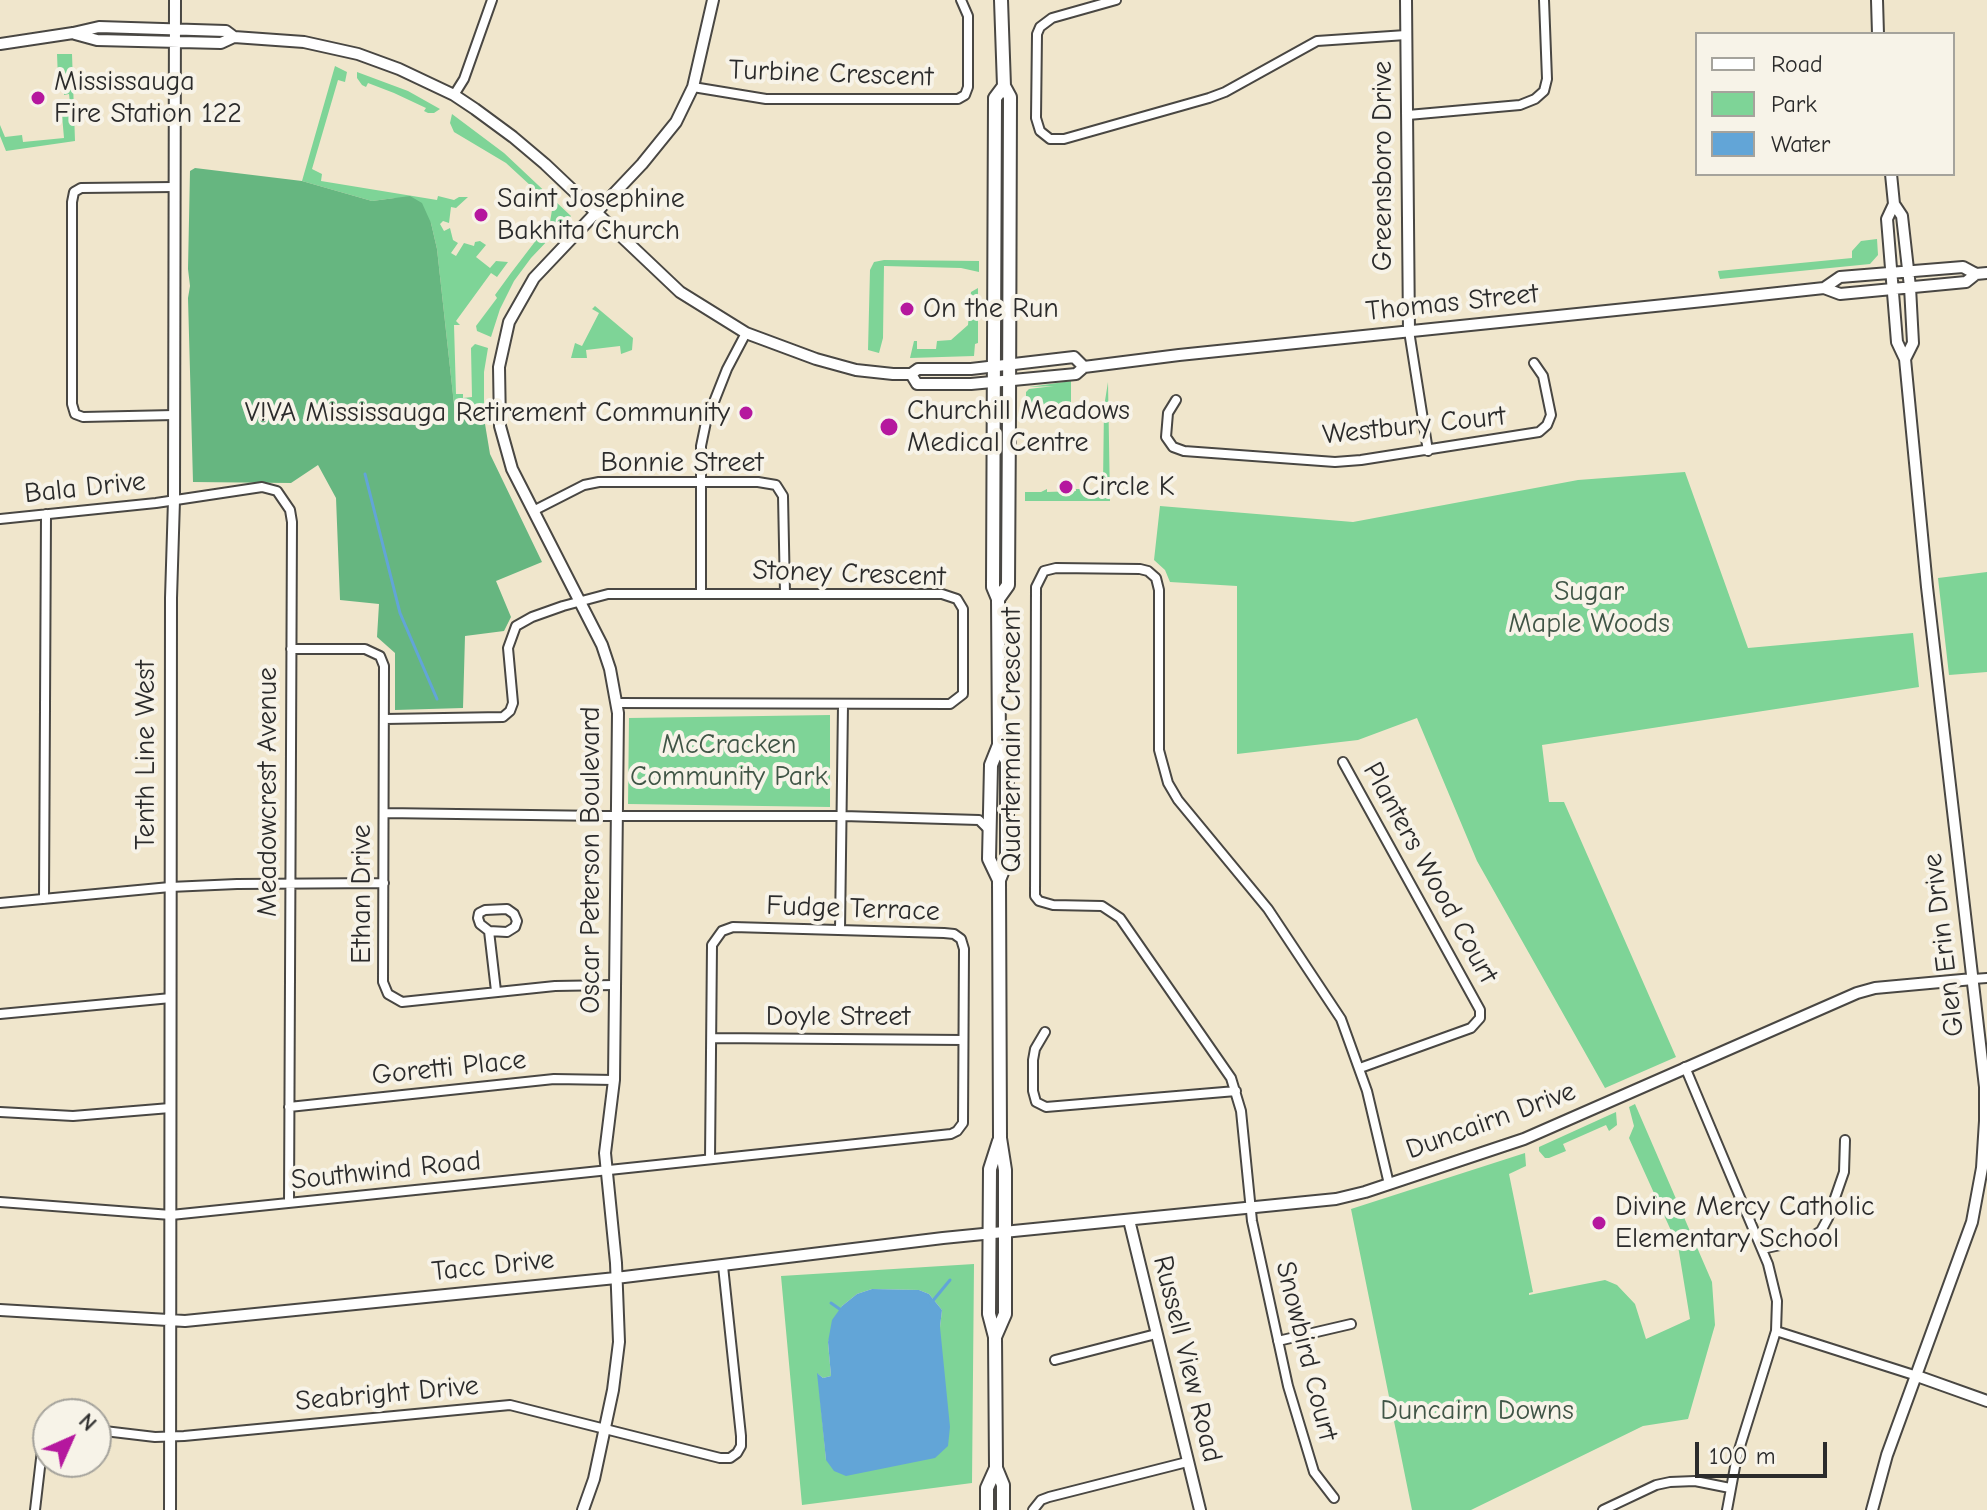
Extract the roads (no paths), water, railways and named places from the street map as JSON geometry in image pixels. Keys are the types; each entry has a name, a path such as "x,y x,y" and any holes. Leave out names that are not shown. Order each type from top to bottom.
{"main road":[{"path":"998,599 1008,585 1010,97 1004,86 1001,0"},
{"path":"999,880 989,859 989,830 991,765 999,745 998,599 993,587 995,98 1004,86"},
{"path":"995,1337 1005,1314 1005,1170 1000,1138 999,880 1007,860 1007,761 999,745"},
{"path":"1000,1138 990,1169 989,1314 995,1337 996,1468 1003,1485 1003,1510"},
{"path":"987,1510 987,1488 996,1468"}],"street":[{"name":"Tenth Line West","path":"170,1510 175,0"},
{"path":"454,95 464,79 492,0"},
{"name":"Oscar Peterson Boulevard","path":"583,1510 594,1479 605,1429 619,1342 605,1169 614,1080 617,703 602,645 512,469 500,426 498,386 509,322 527,288 563,245 659,146 676,122 693,87 713,0"},
{"name":"Turbine Crescent","path":"693,87 766,99 958,99 965,95 968,87 968,16 961,0"},
{"path":"1116,0 1052,18 1040,27 1037,34 1036,118 1040,131 1050,139 1064,139 1209,98 1317,41 1406,35"},
{"name":"Greensboro Drive","path":"1406,0 1409,331"},
{"path":"1408,115 1520,105 1535,99 1544,91 1547,79 1544,0"},
{"path":"1877,0 1878,32"},
{"name":"Thomas Street","path":"0,44 99,27 226,31 234,37"},
{"name":"Thomas Street","path":"73,33 97,40 221,43 234,37 304,42 358,54 399,69 454,95 513,137 680,292 746,333 816,359 856,370 911,374 918,369 993,367 1074,357 1084,367"},
{"name":"Glen Erin Drive","path":"1891,176 1894,204 1902,216 1910,287 1913,343 1905,359"},
{"path":"174,187 81,188 74,192 72,404 75,414 83,417 174,415"},
{"name":"Glen Erin Drive","path":"1872,1510 1887,1455 1972,1222 1982,1168 1985,1087 1930,617 1905,359 1897,342 1887,219 1894,204"},
{"name":"Thomas Street","path":"1824,288 1840,277 1963,267 1981,273"},
{"name":"Thomas Street","path":"911,374 917,384 1009,381 1076,374 1084,367 1824,288 1840,294 1966,282 1981,273"},
{"path":"1409,331 1428,451"},
{"path":"701,593 701,446 706,422 727,369 746,333"},
{"name":"Westbury Court","path":"1176,400 1168,413 1166,437 1173,447 1184,451 1335,462 1531,435 1547,425 1551,415 1543,376 1534,363"},
{"name":"Bonnie Street","path":"533,511 584,485 599,482 767,482 780,489 783,496 785,593"},
{"name":"Meadowcrest Avenue","path":"174,500 262,487 281,494 290,510 292,522 289,1203"},
{"name":"Bala Drive","path":"0,519 174,500"},
{"path":"44,899 46,514"},
{"name":"Quartermain Crescent","path":"1249,1207 1241,1111 1225,1066 1120,918 1102,906 1053,905 1039,901 1035,896 1036,587 1040,575 1050,569 1140,569 1156,578 1159,590 1158,741 1161,765 1178,800 1261,900 1334,1006 1360,1068 1389,1184"},
{"name":"Stoney Crescent","path":"385,719 503,717 513,703 508,648 512,632 524,621 582,601 621,593 942,594 950,595 960,603 964,615 964,688 961,698 942,705 617,703"},
{"name":"Ethan Drive","path":"291,649 365,649 376,653 384,666 383,982 392,998 402,1002 496,991 614,985"},
{"path":"840,930 843,705"},
{"name":"Planters Wood Court","path":"1343,762 1480,1010 1480,1018 1471,1028 1360,1068"},
{"path":"979,820 990,806"},
{"path":"384,813 843,816 979,820 989,830"},
{"path":"0,903 170,887 384,883"},
{"path":"489,931 507,932 515,927 517,921 514,914 507,909 479,913 480,924 489,931 496,991"},
{"name":"Fudge Terrace","path":"605,1169 710,1159 951,1134 957,1131 963,1123 964,949 961,939 944,933 733,927 722,931 712,945 710,1159"},
{"path":"1973,979 1987,978"},
{"name":"Duncairn Drive","path":"990,1234 1321,1201 1389,1184 1524,1139 1857,993 1875,988 1973,979"},
{"path":"0,1014 171,998"},
{"path":"1045,1032 1035,1049 1033,1091 1036,1102 1046,1107 1236,1091"},
{"name":"Doyle Street","path":"712,1038 963,1040"},
{"path":"1685,1067 1762,1249 1777,1301 1776,1331 1737,1456 1727,1510"},
{"name":"Goretti Place","path":"289,1107 554,1079 614,1080"},
{"path":"0,1112 73,1116 170,1108"},
{"path":"1762,1249 1808,1239 1821,1231 1844,1172 1845,1140"},
{"name":"Southwind Road","path":"0,1202 171,1215 605,1169"},
{"name":"Snowbird Court","path":"1249,1207 1288,1386 1314,1472 1334,1498"},
{"name":"Russell View Road","path":"1129,1220 1200,1510"},
{"name":"Tacc Drive","path":"0,1310 171,1320 616,1278 990,1234"},
{"name":"Seabright Drive","path":"112,1431 170,1436 510,1405 730,1458 741,1446 741,1436 723,1266"},
{"path":"1278,1341 1351,1324"},
{"path":"1776,1331 1987,1401"},
{"path":"1055,1360 1156,1334"},
{"path":"1033,1510 1041,1500 1049,1497 1187,1462"},
{"path":"35,1510 39,1478"},
{"path":"1603,1510 1656,1485 1670,1482 1695,1481 1730,1488"}],"water":[{"path":"872,1289 919,1290 929,1294 942,1310 940,1327 950,1427 948,1446 935,1458 846,1476 834,1471 826,1460 817,1373 823,1378 831,1376 828,1342 832,1320 842,1306 857,1294"}],"waterway":[{"path":"365,474 400,613 437,699"},
{"path":"931,1303 950,1280"},
{"path":"831,1303 841,1310"}],"place":[{"name":"Mississauga Fire Station 122","path":"38,98"},
{"name":"Saint Josephine Bakhita Church","path":"481,215"},
{"name":"On the Run","path":"907,309"},
{"name":"V!VA Mississauga Retirement Community","path":"746,413"},
{"name":"Churchill Meadows Medical Centre","path":"889,427"},
{"name":"Circle K","path":"1066,487"},
{"name":"Divine Mercy Catholic Elementary School","path":"1599,1223"}],"park label":[{"name":"Sugar Maple Woods","path":"1589,608"},
{"name":"McCracken Community Park","path":"729,761"},
{"name":"Duncairn Downs","path":"1477,1411"}]}
